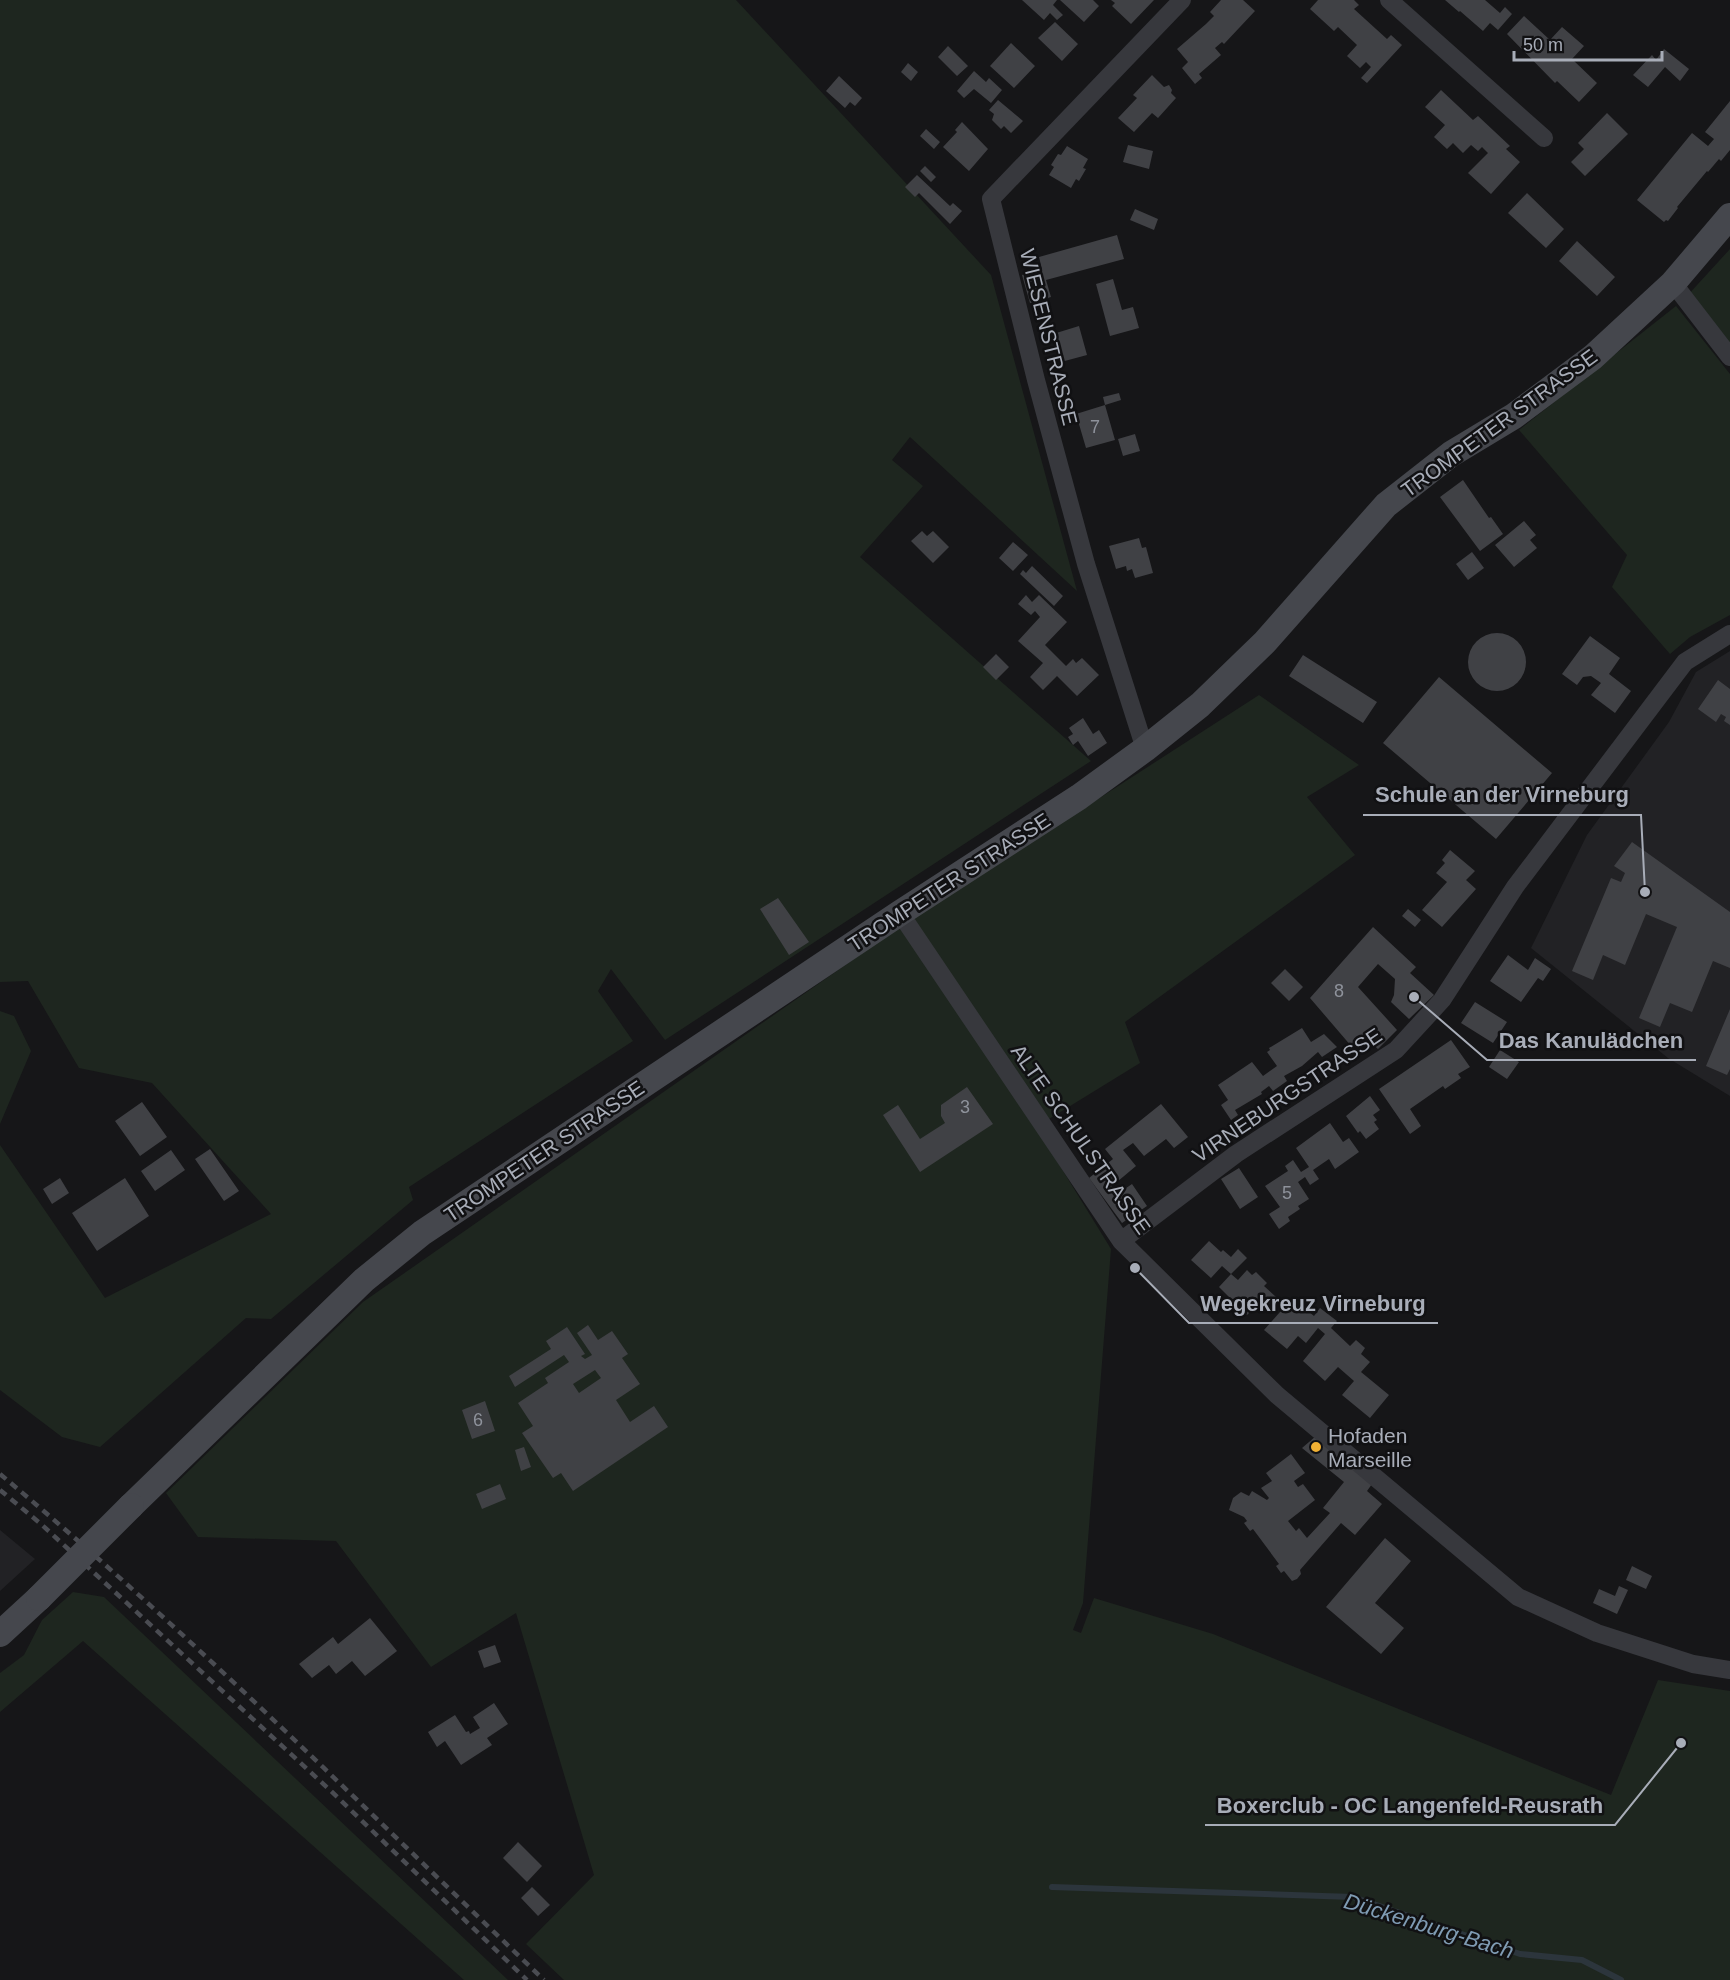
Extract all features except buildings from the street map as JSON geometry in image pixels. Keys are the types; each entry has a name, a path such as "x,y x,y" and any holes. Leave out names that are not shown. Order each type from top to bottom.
{"main road":[{"name":"TROMPETER STRASSE","path":"0,1634 364,1280 422,1233 900,913 1079,797 1145,749 1200,705 1265,642 1386,505 1451,454 1514,416 1593,357 1673,283 1730,216"}],"street":[{"name":"WIESENSTRASSE","path":"1145,749 1086,564 991,199 1182,0"},
{"path":"1389,0 1544,138"},
{"path":"1673,283 1730,357"},
{"name":"VIRNEBURGSTRASSE","path":"1121,1241 1236,1154 1396,1050 1442,1000 1515,887 1685,662 1730,634"},
{"name":"ALTE SCHULSTRASSE","path":"900,913 1121,1241 1277,1395 1518,1597 1597,1633 1693,1664 1730,1670"}],"shaded area":[{"path":"0,0 736,0 991,275 1077,591 910,437 892,460 923,486 860,557 1091,761 665,1040 611,969 598,991 633,1041 409,1187 413,1200 271,1319 246,1318 100,1447 62,1437 0,1390 0,1145 105,1298 271,1214 152,1083 79,1068 28,981 0,982"},
{"path":"1730,249 1730,348 1687,296"},
{"path":"1676,306 1730,374 1730,615 1690,637 1670,654 1612,587 1627,555 1519,430"},
{"path":"1730,651 1730,1096 1668,1058 1531,948 1587,835 1669,722 1696,672"},
{"path":"1259,695 1359,765 1307,797 1355,855 1125,1022 1140,1063 1036,1127 1111,1249 1083,1603 1073,1630 1081,1633 1094,1598 1213,1634 1611,1795 1658,1680 1730,1691 1730,1980 564,1980 526,1944 594,1875 516,1613 431,1667 336,1541 198,1537 166,1493 363,1302 894,931"},
{"path":"0,1011 14,1016 31,1051 0,1124"},
{"path":"0,1530 35,1559 0,1591"},
{"path":"73,1592 104,1597 508,1980 464,1980 83,1641 0,1712 0,1673 24,1655 42,1620"}],"waterway":[{"name":"Dückenburg-Bach","path":"1052,1887 1353,1897 1520,1954 1582,1960 1621,1980"}],"railway":[{"path":"0,1474 71,1534 208,1659 544,1980"},
{"path":"0,1490 41,1524 331,1791 527,1980"}],"place":[{"name":"Schule an der Virneburg","path":"1645,892"},
{"name":"Das Kanulädchen","path":"1414,997"},
{"name":"Wegekreuz Virneburg","path":"1135,1268"},
{"name":"Hofaden Marseille","path":"1316,1447"},
{"name":"Boxerclub - OC Langenfeld-Reusrath","path":"1681,1743"}]}
